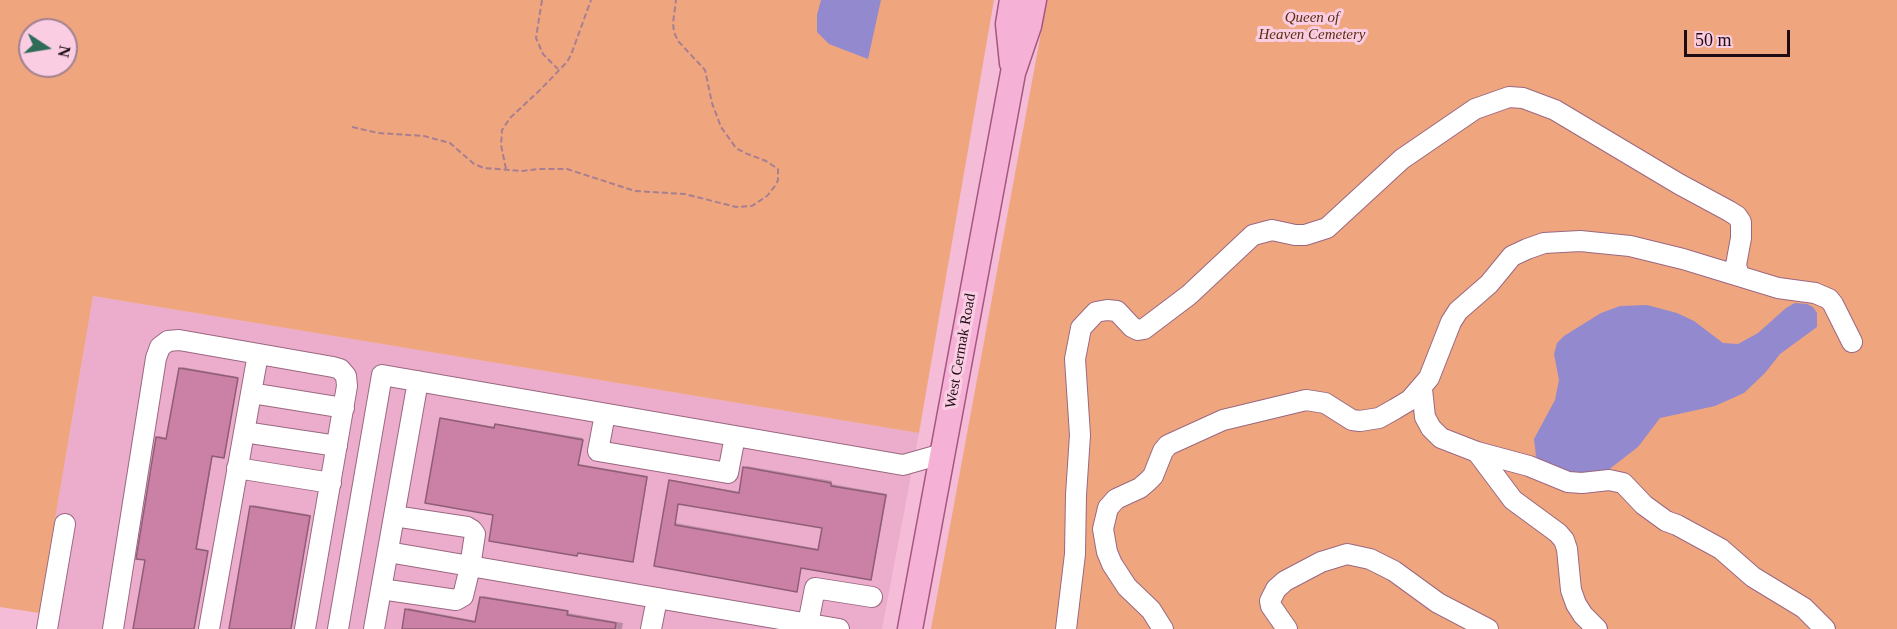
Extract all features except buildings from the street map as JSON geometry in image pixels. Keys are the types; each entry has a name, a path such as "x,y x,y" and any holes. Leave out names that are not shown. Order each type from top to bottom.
{"main road":[{"name":"West Cermak Road","path":"1012,0 1008,24 1013,73"},
{"name":"West Cermak Road","path":"910,629 1013,73 1029,26 1034,0"}],"lane":[{"path":"1066,629 1076,554 1076,495 1080,435 1075,359 1081,328 1096,312 1107,310 1117,311 1132,327 1138,330 1144,329 1189,295 1253,236 1272,230 1305,235 1327,228 1402,159 1475,109 1509,98 1523,98 1555,110 1687,189 1737,216 1741,222 1741,238 1736,265 1739,276"},
{"path":"1163,629 1151,610 1127,587 1112,564 1104,541 1103,529 1108,508 1116,499 1140,488 1153,476 1163,451 1168,445 1223,420 1306,400 1325,403 1353,420 1368,421 1379,418 1410,400 1430,378 1451,322 1458,311 1488,284 1512,256 1527,249 1544,243 1580,241 1630,246 1778,288 1815,293 1829,299 1833,304 1852,342"},
{"path":"113,629 156,358 160,347 168,341 179,340 340,369 346,376 344,408 305,629"},
{"path":"209,629 258,354"},
{"path":"338,629 382,375 903,465 937,485"},
{"path":"374,629 418,381"},
{"path":"1422,389 1425,417 1431,428 1441,438 1478,452 1513,461 1568,482 1609,480 1623,483 1636,498 1666,521 1721,549 1753,577 1804,608 1825,629"},
{"path":"251,393 344,408"},
{"path":"605,414 598,451 728,472 735,436"},
{"path":"244,432 337,446"},
{"path":"1478,452 1513,500 1558,533 1563,540 1567,549 1570,582 1576,604 1597,629"},
{"path":"903,465 942,454"},
{"path":"237,468 331,483"},
{"path":"381,589 456,600 463,596 470,567 475,534 467,526 394,516"},
{"path":"47,629 65,524"},
{"path":"388,552 807,626 840,629"},
{"path":"1287,629 1271,606 1270,601 1276,589 1285,581 1321,562 1347,554 1370,559 1394,571 1438,603 1488,629"},
{"path":"807,626 815,588 872,597"},
{"path":"651,629 657,599"}],"path":[{"path":"542,0 536,38 543,54 558,69"},
{"path":"506,171 501,145 502,130 510,118 540,90 571,55 591,0"},
{"path":"352,128 436,139 450,143 474,164 506,171 567,169 635,191 685,194 736,207 752,206 767,196 778,180 778,169 736,148 728,140 712,103 705,70 678,41 674,32 676,0"}],"shaded area":[{"path":"821,0 881,0 868,59 829,44 817,32 817,15"},
{"path":"93,296 919,433 882,629 36,629"},
{"path":"1795,303 1813,307 1817,313 1817,327 1780,354 1765,373 1744,393 1715,406 1660,418 1638,447 1603,474 1582,477 1541,464 1536,456 1534,439 1555,400 1559,380 1554,354 1557,343 1564,336 1601,313 1620,306 1647,305 1677,313 1694,321 1723,343 1738,344 1758,333"}],"green space":[{"path":"0,0 994,0 919,433 93,296 39,613 0,607"},
{"name":"Queen of Heaven Cemetery","path":"1047,0 1897,0 1897,629 931,629"}]}
